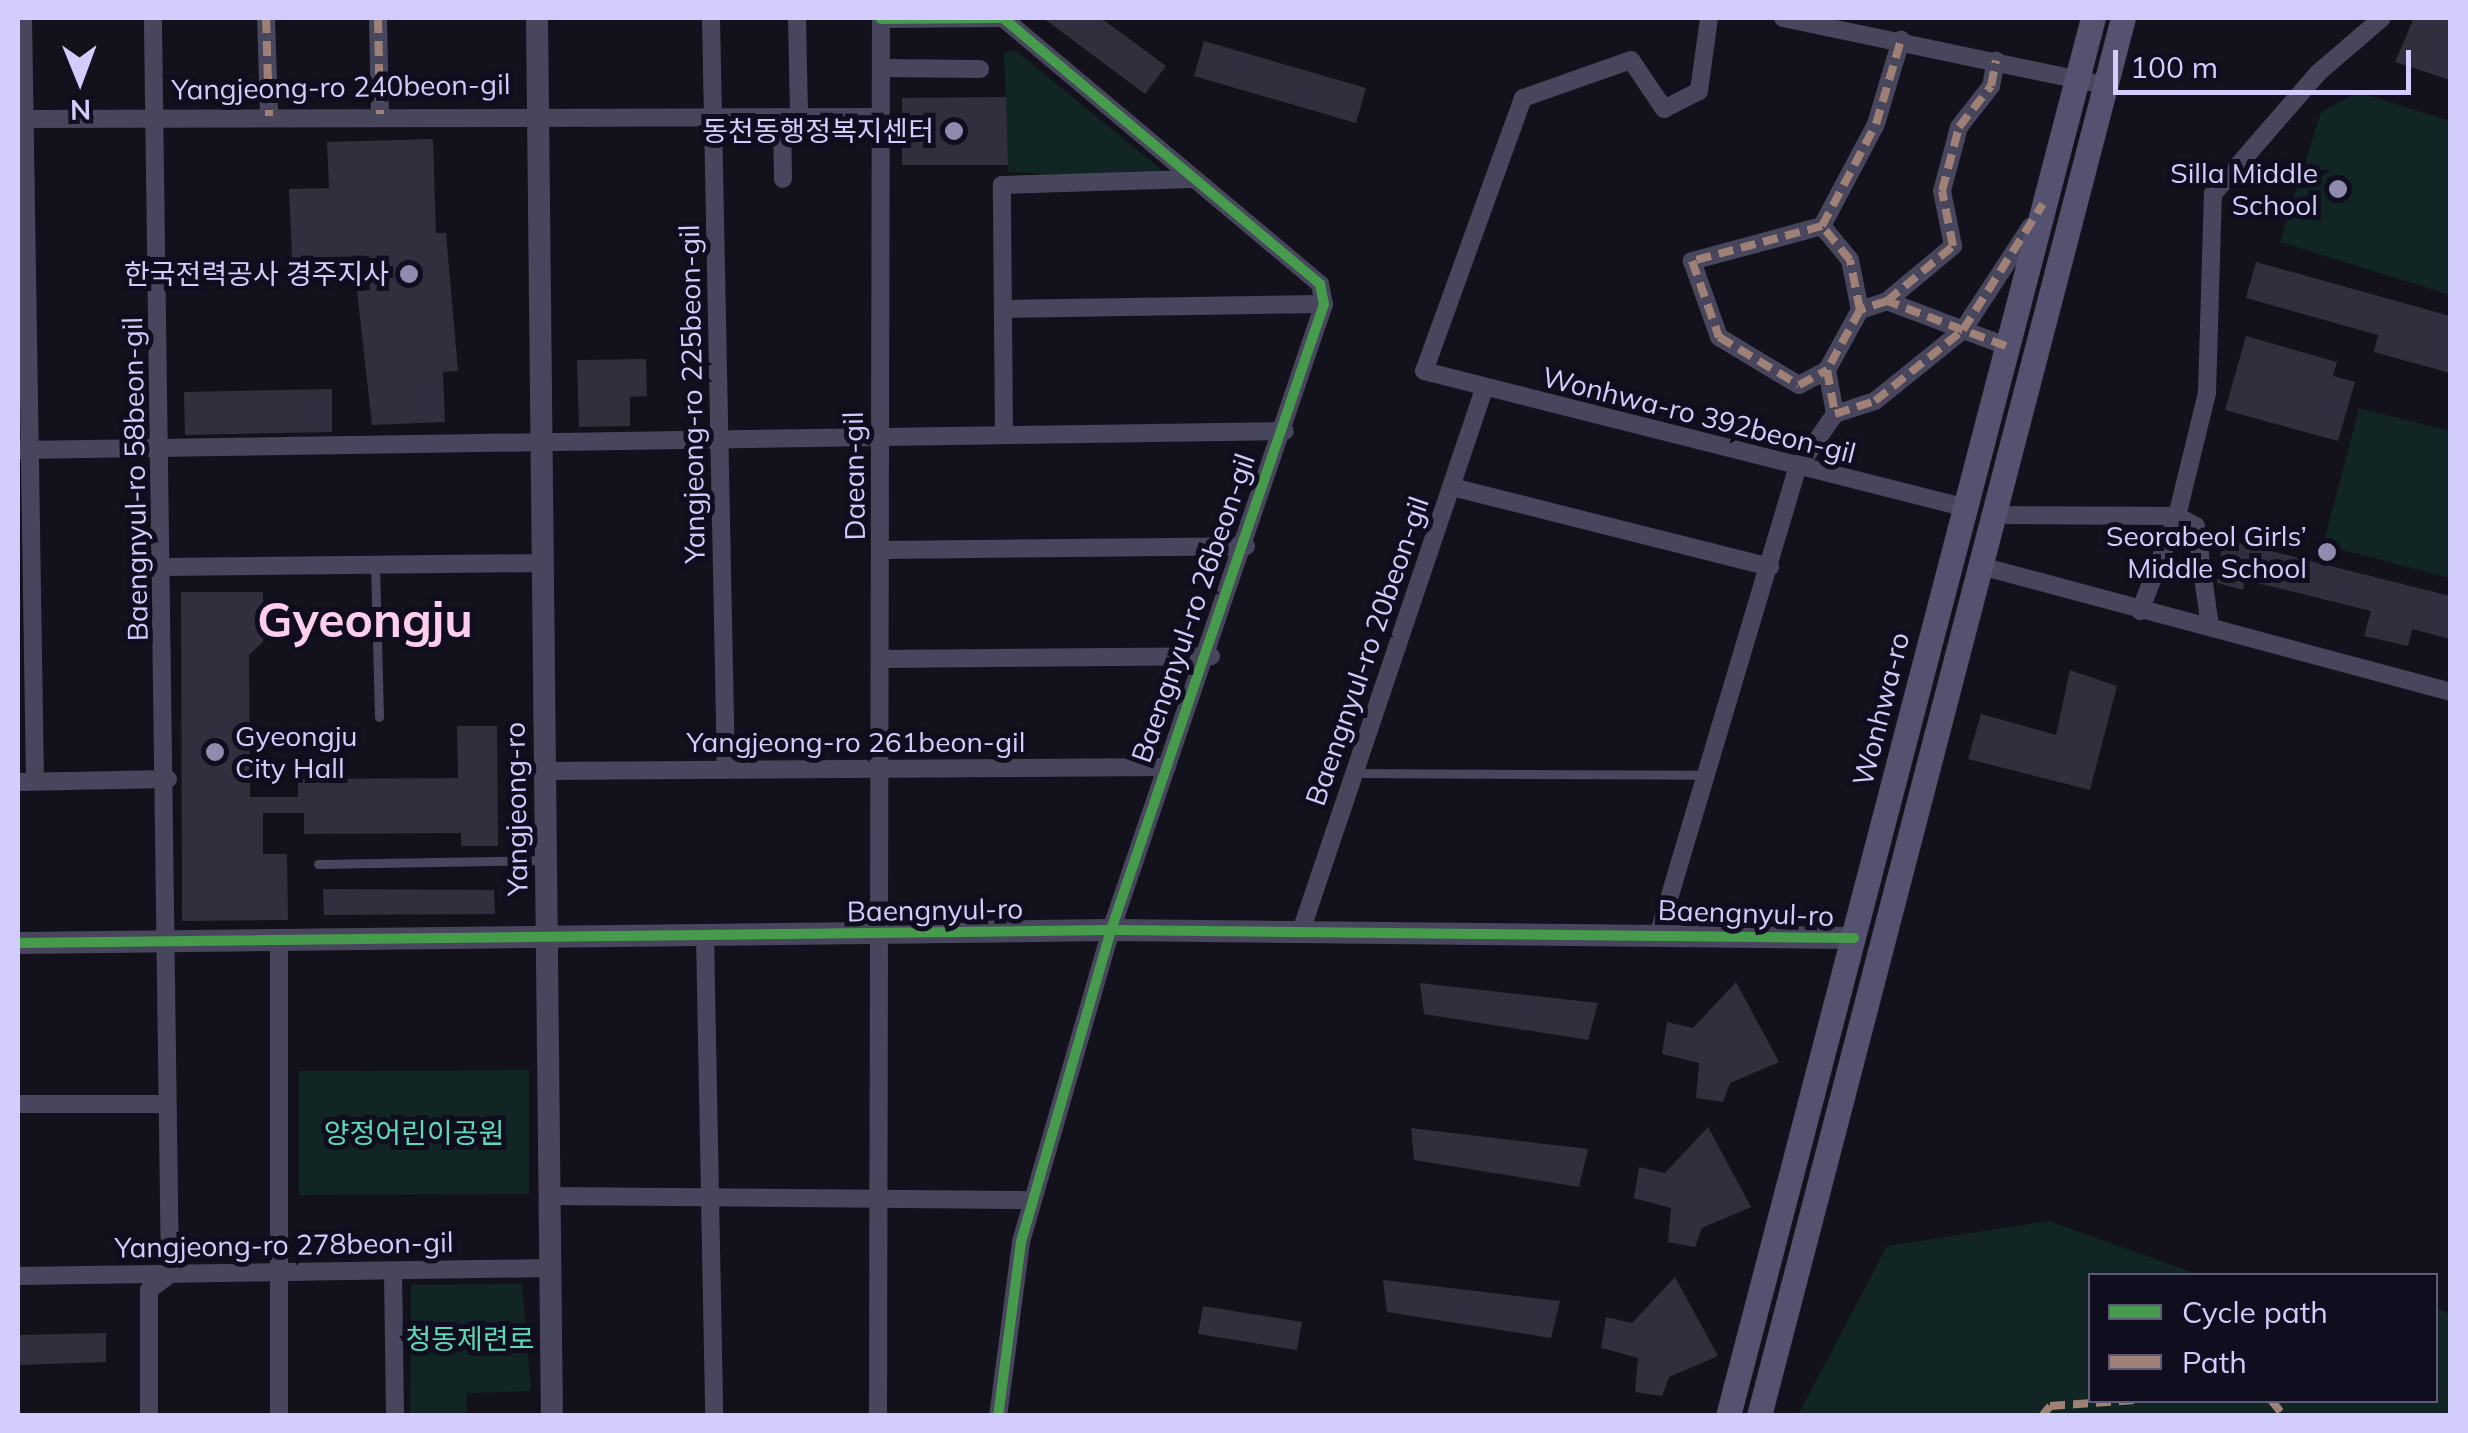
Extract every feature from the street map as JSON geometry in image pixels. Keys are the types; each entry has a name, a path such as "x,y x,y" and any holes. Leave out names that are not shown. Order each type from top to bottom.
{"main road":[{"name":"Wonhwa-ro","path":"1728,1416 2093,18"},
{"path":"1759,1416 2123,18"},
{"path":"1963,507 1993,515"},
{"path":"1854,938 1884,940"}],"street":[{"path":"23,18 26,781 168,779"},
{"name":"Baengnyul-ro 58beon-gil","path":"153,18 168,779 170,1274"},
{"path":"266,18 268,116"},
{"path":"378,18 380,114"},
{"name":"Yangjeong-ro","path":"537,18 552,1416"},
{"name":"Yangjeong-ro 225beon-gil","path":"712,18 726,770"},
{"path":"783,178 797,18"},
{"path":"881,18 1002,18 1320,284 1324,304 1004,309"},
{"name":"Daean-gil","path":"878,1416 884,1198 884,658 879,437 881,18"},
{"name":"Wonhwa-ro 392beon-gil","path":"1709,18 1698,91 1664,109 1631,60 1523,98 1424,371 1796,468 1963,507"},
{"path":"1784,18 2105,85"},
{"path":"2140,610 2177,516 2207,393 2214,194 2318,72 2382,18"},
{"path":"1822,226 1850,260 1860,310 1827,370 1799,385 1719,336 1692,261 1822,226 1876,124 1900,40"},
{"path":"1860,310 1887,301 1952,246 1942,191 1959,127 1990,86 1996,60"},
{"path":"881,68 980,69"},
{"path":"538,112 880,117"},
{"name":"Yangjeong-ro 240beon-gil","path":"21,118 538,112"},
{"path":"1004,435 1002,185 1194,179"},
{"path":"1659,932 1770,567 1796,468 1835,414 1876,401 1963,330 2044,204"},
{"path":"1887,301 2006,346"},
{"name":"Baengnyul-ro 26beon-gil","path":"998,1416 1032,1200 1111,930 1166,767 1212,656 1324,304"},
{"path":"1827,370 1835,414"},
{"name":"Baengnyul-ro 20beon-gil","path":"1301,930 1484,389"},
{"path":"26,450 1285,431"},
{"path":"1452,487 1770,567"},
{"path":"1993,515 2177,516 2196,526 2210,627"},
{"path":"883,550 1246,546"},
{"path":"163,567 544,563"},
{"path":"1981,566 2450,692"},
{"path":"884,658 1212,656"},
{"name":"Yangjeong-ro 261beon-gil","path":"545,772 1166,767"},
{"name":"Baengnyul-ro","path":"18,943 1111,930 1659,932 1854,938"},
{"path":"704,935 714,1416"},
{"path":"279,940 279,1416"},
{"path":"18,1104 167,1104"},
{"path":"550,1196 1032,1200"},
{"name":"Yangjeong-ro 278beon-gil","path":"18,1276 551,1268"},
{"path":"393,1270 395,1416"},
{"path":"150,1416 149,1290 170,1274"}],"lane":[{"path":"375,564 379,717"},
{"path":"1354,774 1706,775"},
{"path":"318,864 547,860"}],"green space":[{"path":"1015,50 1174,180 1008,172 1004,53"},
{"path":"2358,92 2450,121 2450,295 2280,242 2321,112"},
{"path":"2359,408 2450,431 2450,578 2323,545"},
{"name":"양정어린이공원","path":"529,1070 529,1194 299,1195 299,1071"},
{"path":"2049,1221 2194,1273 2088,1273 2088,1403 2438,1403 2438,1308 2450,1314 2450,1415 1798,1415 1887,1246"},
{"name":"청동제련로","path":"522,1284 531,1391 466,1393 467,1415 410,1415 411,1285"}],"building":[{"path":"1043,18 1101,18 1166,66 1145,94"},
{"path":"2414,18 2450,18 2450,80 2395,62"},
{"path":"1204,41 1366,88 1356,123 1194,76"},
{"name":"동천동행정복지센터","path":"1006,97 1008,165 902,165 902,98"},
{"name":"한국전력공사 경주지사","path":"433,139 436,233 446,233 458,371 443,372 445,422 372,425 357,291 370,290 369,256 292,258 289,189 329,188 327,142"},
{"path":"2256,262 2450,316 2450,373 2374,352 2378,335 2246,298"},
{"path":"2246,336 2337,362 2333,376 2355,382 2338,441 2225,410"},
{"path":"646,359 647,396 630,397 630,426 579,427 577,360"},
{"path":"332,389 332,432 185,435 184,392"},
{"path":"2223,539 2450,596 2450,639 2412,629 2408,646 2364,636 2371,611 2245,580 2243,590 2217,583"},
{"name":"Gyeongju City Hall","path":"181,592 263,592 263,642 249,655 250,797 298,797 298,779 458,778 457,726 497,726 498,846 461,846 461,833 304,834 304,813 263,813 263,854 287,854 288,920 182,921"},
{"path":"2070,670 2117,686 2090,790 1968,759 1981,714 2056,735"},
{"path":"323,889 494,890 495,914 324,915"},
{"path":"1736,982 1779,1062 1730,1083 1723,1102 1696,1098 1699,1063 1662,1054 1667,1022 1693,1028"},
{"path":"1420,983 1598,1003 1588,1040 1424,1014"},
{"path":"1708,1127 1751,1207 1702,1228 1695,1247 1668,1242 1671,1208 1634,1198 1639,1167 1665,1173"},
{"path":"1411,1128 1588,1149 1579,1187 1414,1160"},
{"path":"1675,1277 1718,1356 1669,1377 1662,1396 1635,1392 1638,1358 1601,1348 1606,1317 1632,1323"},
{"path":"1383,1280 1560,1301 1551,1338 1387,1312"},
{"path":"1203,1306 1302,1322 1297,1350 1198,1334"},
{"path":"106,1333 106,1362 18,1365 18,1335"}],"marked path":[{"path":"266,18 269,116"},
{"path":"378,18 380,114"},
{"path":"1860,310 1850,260 1822,226 1876,124 1901,40"},
{"path":"1887,301 1953,246 1942,191 1959,127 1991,86 1996,60"},
{"path":"2006,346 1963,330 1887,301 1860,310 1827,370 1835,414 1875,401 1963,330 2043,204"},
{"path":"1822,226 1692,261 1719,337 1799,385 1827,370"},
{"path":"2042,1416 2050,1406 2092,1403"},
{"path":"2273,1403 2284,1416"}],"cycle path":[{"path":"881,19 1003,18 1320,284 1324,304 1111,930 1021,1242 998,1416"},
{"path":"18,943 1111,930 1854,938"}],"place":[{"name":"동천동행정복지센터","path":"954,131"},
{"name":"Silla Middle School","path":"2338,189"},
{"name":"한국전력공사 경주지사","path":"409,274"},
{"name":"Seorabeol Girls’ Middle School","path":"2327,552"},
{"name":"Gyeongju City Hall","path":"215,752"}],"district":[{"name":"Gyeongju","path":"365,620"}]}
